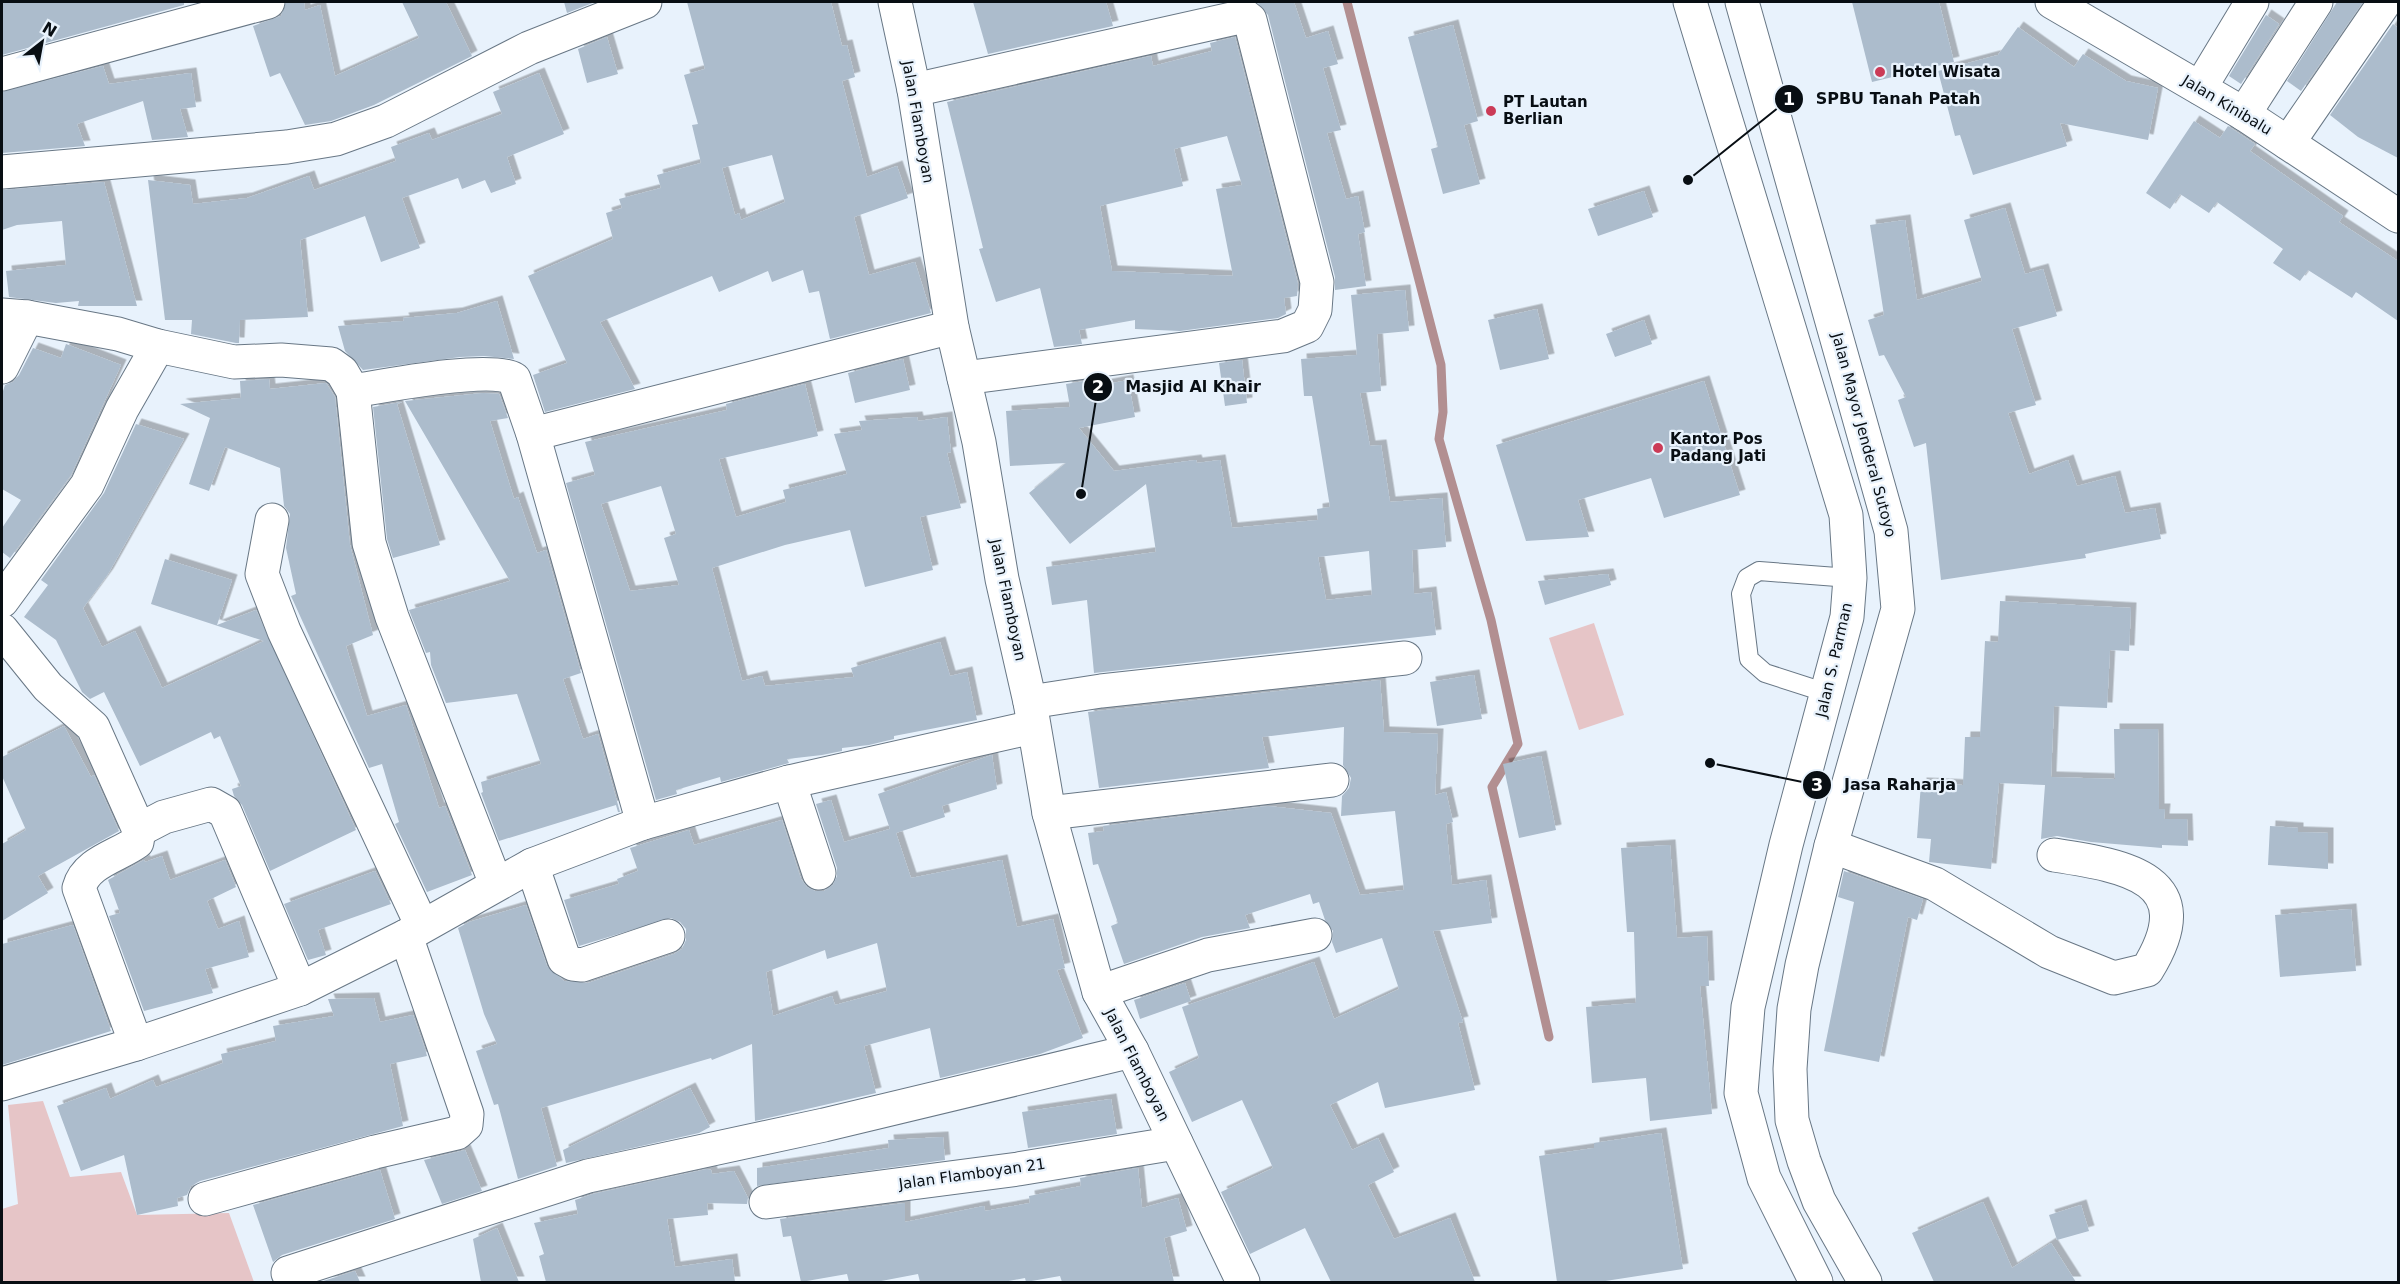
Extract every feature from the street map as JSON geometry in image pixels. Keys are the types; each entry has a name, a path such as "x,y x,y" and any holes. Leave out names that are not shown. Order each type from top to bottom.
{"street":[{"path":"2,74 268,2"},
{"path":"2,172 287,147 336,139 386,121 529,48 645,2"},
{"name":"Jalan Flamboyan","path":"895,2 914,90 952,327 979,442 1002,579 1032,714 1049,813 1099,992 1132,1051 1243,1282"},
{"name":"Jalan S. Parman","path":"1690,2 1846,515 1850,578 1847,617 1786,845 1748,1007 1741,1093 1764,1178 1816,1282"},
{"name":"Jalan Mayor Jenderal Sutoyo","path":"1742,2 1891,531 1896,563 1898,609 1831,846 1794,1009 1790,1069 1792,1120 1820,1201 1865,1282"},
{"name":"Jalan Kinibalu","path":"2052,2 2244,114 2396,210"},
{"path":"2200,88 2252,2"},
{"path":"2244,114 2316,2"},
{"path":"2288,143 2385,2"},
{"path":"914,90 1245,16 1251,20 1317,282 1316,310 1307,326 1283,336 964,378"},
{"path":"2,367 14,316 118,334 158,346 234,363 281,360 331,364 342,372 353,391 369,543 392,616 496,884"},
{"path":"533,434 952,327"},
{"path":"2,601 87,485 122,409 158,346"},
{"path":"353,391 426,378 509,376 514,379 533,434 643,823"},
{"path":"205,1198 375,1152 457,1133 466,1125 468,1114 414,931 284,631 262,574 272,520"},
{"path":"11,642 48,687 93,727 139,830 137,842 94,866 81,880 79,888 136,1044"},
{"path":"2,1084 136,1044 300,989 414,931 532,865 643,823 1032,714 1101,691 1406,658"},
{"path":"1049,813 1332,780"},
{"path":"789,782 819,873"},
{"path":"139,830 164,817 211,804 225,812 300,989"},
{"path":"1831,846 1935,884 2049,952 2114,978 2147,970 2161,948 2166,914 2159,891 2147,880 2125,868 2054,855"},
{"path":"532,865 564,959 573,964 582,965 668,936"},
{"path":"1099,992 1208,955 1315,935"},
{"path":"288,1273 588,1176 824,1125 1132,1051"},
{"name":"Jalan Flamboyan 21","path":"766,1202 1018,1168 1176,1143"}],"lane":[{"path":"1827,693 1764,673 1749,659 1741,594 1747,578 1759,571 1850,578"}],"shaded area":[{"path":"1594,623 1624,715 1579,730 1549,638"},
{"path":"43,1101 70,1177 121,1172 137,1215 229,1213 254,1282 2,1282 2,1209 18,1204 8,1105"}],"building":[{"path":"2,2 184,2 184,5 2,55"},
{"path":"286,2 304,2 305,10 320,5 335,76 419,38 402,2 446,2 472,56 374,105 331,121 305,125 280,73 270,77 253,26 281,16"},
{"path":"564,2 595,2 567,13"},
{"path":"687,2 831,2 842,46 847,45 855,77 842,81 867,177 897,166 908,198 854,217 869,275 915,262 931,313 830,339 819,291 809,293 803,270 772,282 768,271 719,292 712,276 600,322 635,389 545,412 533,375 567,363 528,276 613,239 606,213 622,208 619,199 661,188 657,175 701,163 692,125 698,124 684,75 705,69","holes":["772,155 785,202 741,220 739,213 735,215 722,168"]},
{"path":"973,2 1106,2 1113,26 988,54"},
{"path":"1257,2 1294,2 1306,38 1328,31 1338,64 1323,68 1341,130 1327,133 1346,199 1358,196 1365,232 1358,234 1366,286 1335,290 1335,277 1268,15"},
{"path":"1852,2 1939,2 1954,62 1872,82"},
{"path":"2337,2 2363,2 2301,91 2287,81"},
{"path":"2266,15 2279,24 2241,84 2229,76"},
{"path":"2393,24 2398,28 2398,158 2358,137 2330,115"},
{"path":"1453,25 1478,121 1464,125 1480,184 1443,194 1431,149 1438,147 1408,37"},
{"path":"2018,27 2074,67 2083,54 2126,81 2158,88 2148,140 2060,123 2067,146 1973,175 1960,135 1955,136 1938,71 1998,55"},
{"path":"607,37 618,74 587,83 578,49"},
{"path":"1235,37 1298,284 1297,296 1284,298 1286,314 1278,318 1180,331 1135,329 1135,320 1079,330 1082,344 1054,347 1040,288 996,302 979,249 983,248 947,102 1151,56 1153,66 1212,51 1210,43","holes":["1227,136 1242,185 1216,189 1233,276 1112,271 1100,206 1183,186 1174,149"]},
{"path":"103,66 109,84 191,73 196,107 180,109 188,137 152,140 143,101 77,124 85,146 2,153 2,92"},
{"path":"539,73 564,134 507,157 516,184 491,193 485,180 462,189 458,178 402,198 420,248 381,262 365,216 300,240 308,317 240,320 239,343 191,334 192,320 165,320 148,180 190,185 193,204 247,198 309,176 314,190 396,161 391,147 429,133 432,140 502,114 493,92"},
{"path":"2194,121 2220,138 2228,126 2255,144 2250,151 2343,216 2339,222 2398,261 2398,321 2356,292 2352,298 2308,270 2300,281 2273,263 2283,249 2217,202 2209,213 2180,194 2170,209 2146,193"},
{"path":"104,182 137,306 78,306 79,301 56,303 9,297 6,271 66,265 62,221 17,225 2,230 2,190"},
{"path":"1644,191 1653,217 1598,236 1588,209"},
{"path":"2005,208 2025,274 2043,269 2057,316 2012,329 2036,405 2008,413 2029,474 2068,460 2077,486 2115,476 2125,513 2155,508 2161,539 2085,554 2086,558 1941,580 1926,443 1914,447 1898,400 1906,397 1884,355 1879,356 1868,320 1884,315 1870,225 1905,220 1917,300 1982,281 1964,220"},
{"path":"1405,290 1409,331 1377,334 1381,391 1360,393 1370,446 1381,445 1390,502 1442,498 1446,547 1412,550 1414,594 1431,592 1436,635 1094,673 1087,600 1052,605 1046,567 1156,552 1146,484 1070,544 1029,493 1066,463 1010,466 1006,411 1070,407 1066,384 1091,380 1092,387 1128,380 1135,417 1079,428 1114,471 1196,460 1197,463 1220,460 1232,528 1318,520 1317,509 1330,507 1312,396 1304,396 1301,359 1357,355 1351,295","holes":["1369,551 1372,595 1326,600 1318,557"]},
{"path":"497,301 514,359 484,356 460,357 363,370 345,351 338,326 404,321 403,318 457,313"},
{"path":"1537,309 1549,359 1500,370 1488,320"},
{"path":"1644,320 1652,344 1615,357 1606,334"},
{"path":"66,344 121,365 71,475 10,558 2,552 2,528 21,500 2,489 2,394 5,385 13,382 19,375 33,348 61,358"},
{"path":"903,359 910,390 855,403 848,373"},
{"path":"1242,360 1247,403 1225,406 1219,363"},
{"path":"269,379 270,389 326,383 335,397 350,545 373,635 346,646 367,716 406,705 439,808 445,806 472,875 427,892 395,824 399,822 382,764 369,768 291,596 296,594 286,548 290,514 284,506 280,468 225,447 209,491 189,484 210,418 180,404 241,398 240,381"},
{"name":"Kantor Pos Padang Jati","path":"1704,381 1740,495 1664,518 1651,478 1578,500 1589,537 1526,541 1496,445"},
{"path":"805,384 818,436 719,459 736,517 786,502 783,490 847,474 834,434 862,430 859,421 917,417 918,421 947,417 951,452 947,453 961,508 920,517 933,570 865,587 850,530 785,545 712,568 742,681 762,676 765,686 854,677 851,668 940,642 950,676 967,672 977,720 894,736 894,739 869,745 842,748 842,751 787,759 789,763 721,782 720,777 676,790 677,794 656,800 566,483 595,475 585,442 727,410 726,404","holes":["661,486 676,534 664,538 679,585 630,591 601,504"]},
{"path":"483,393 499,394 508,418 490,421 514,499 518,497 537,553 546,550 581,673 563,679 583,739 598,734 620,812 616,805 499,841 481,793 483,792 481,782 541,764 517,694 446,703 431,665 430,652 426,653 409,610 510,581 405,401"},
{"path":"402,402 397,404 440,545 393,558 387,539 373,407"},
{"path":"136,424 184,439 108,574 83,608 102,647 135,631 162,688 264,641 151,604 165,559 232,580 217,625 256,610 356,830 270,871 242,805 234,796 232,789 241,786 220,736 214,739 211,732 140,766 104,692 90,699 82,692 56,640 24,617 48,585 41,580 104,493"},
{"path":"1608,574 1611,585 1545,605 1538,581"},
{"path":"2000,601 2131,608 2129,651 2110,650 2107,708 2054,706 2051,777 2115,779 2114,729 2158,729 2159,809 2165,809 2164,819 2187,819 2188,846 2162,845 2162,848 2091,842 2057,836 2041,839 2045,785 1999,783 1991,869 1929,862 1931,839 1917,838 1921,783 1963,785 1965,737 1980,737 1985,641 1998,642"},
{"path":"1474,675 1482,719 1437,726 1430,682"},
{"path":"1380,680 1384,732 1438,734 1435,795 1446,792 1453,822 1446,824 1452,885 1486,880 1492,923 1433,931 1463,1022 1458,1023 1475,1090 1385,1108 1378,1082 1330,1105 1352,1150 1378,1138 1394,1172 1368,1185 1394,1239 1450,1218 1475,1282 1331,1282 1305,1228 1250,1254 1221,1192 1273,1168 1242,1100 1192,1122 1169,1072 1199,1058 1182,1007 1314,962 1334,1019 1399,989 1382,938 1336,953 1332,942 1333,931 1325,920 1319,902 1313,904 1310,894 1245,915 1250,928 1202,937 1124,964 1111,926 1118,923 1098,864 1093,865 1088,833 1104,831 1103,826 1268,806 1331,813 1360,895 1404,890 1395,811 1341,816 1342,796 1349,788 1351,778 1343,765 1344,727 1262,737 1269,768 1099,788 1088,712"},
{"path":"64,726 91,777 94,775 119,831 38,876 48,893 2,921 2,844 26,830 2,776 2,757"},
{"path":"992,755 997,789 942,806 945,817 896,833 911,878 1002,860 1017,927 1053,919 1065,968 1057,970 1083,1038 1040,1054 940,1078 930,1028 864,1046 876,1093 755,1121 752,1044 712,1060 711,1058 541,1108 557,1166 518,1179 498,1104 494,1105 476,1051 497,1044 484,1014 458,928 469,922 526,905 547,966 564,981 588,983 674,954 682,949 686,940 686,929 680,922 671,918 579,946 564,900 619,884 617,879 638,871 630,848 689,830 694,845 782,820 801,879 807,887 815,891 824,891 833,885 837,876 837,868 816,804 831,800 844,842 890,829 878,794","holes":["877,943 887,991 835,1005 832,996 773,1016 766,972 825,950 827,959"]},
{"path":"1541,756 1556,830 1519,838 1503,764"},
{"path":"2270,826 2298,828 2298,832 2328,833 2328,869 2268,865"},
{"path":"1670,845 1677,938 1707,936 1709,986 1700,986 1712,1114 1650,1121 1646,1078 1592,1083 1586,1007 1636,1003 1634,932 1627,932 1621,848"},
{"path":"162,856 170,880 225,860 236,887 207,901 218,929 239,921 249,957 205,969 213,993 144,1011 109,916 120,913 108,880 144,860 145,862"},
{"path":"375,871 391,904 318,930 326,955 308,960 284,904"},
{"path":"1844,871 1923,899 1917,920 1908,917 1879,1062 1824,1051 1854,902 1838,897"},
{"path":"2351,909 2356,971 2280,977 2275,915"},
{"path":"73,925 111,1031 2,1065 2,944"},
{"path":"1185,983 1191,1001 1140,1019 1134,1000"},
{"path":"374,998 380,1022 413,1015 427,1056 390,1064 403,1126 200,1181 191,1186 187,1195 177,1198 178,1206 137,1215 124,1155 81,1171 57,1106 106,1088 110,1099 153,1080 156,1087 223,1063 221,1054 276,1041 273,1026 334,1016 328,999"},
{"path":"690,1088 710,1127 699,1133 566,1163 563,1150"},
{"path":"1111,1099 1117,1134 1028,1148 1022,1112"},
{"path":"1661,1133 1683,1269 1599,1282 1557,1282 1539,1156 1594,1148 1594,1143"},
{"path":"943,1137 945,1160 757,1186 757,1168 889,1148 888,1140"},
{"path":"465,1150 482,1191 442,1204 424,1160"},
{"path":"1138,1168 1142,1208 1178,1198 1187,1231 1164,1238 1174,1282 1062,1282 1060,1276 1026,1282 1025,1278 1003,1282 920,1282 918,1274 876,1282 849,1282 847,1274 801,1282 791,1236 783,1237 780,1219 905,1203 905,1222 984,1206 985,1211 1030,1203 1029,1196 1081,1186 1080,1178"},
{"path":"380,1170 395,1219 282,1255 273,1262 253,1205"},
{"path":"711,1170 712,1174 734,1171 748,1198 747,1204 707,1203 708,1215 667,1219 675,1267 732,1259 735,1282 546,1282 539,1256 544,1254 534,1223 578,1214 575,1200 593,1194"},
{"path":"1983,1202 2012,1268 2051,1243 2076,1282 1934,1282 1912,1233"},
{"path":"2081,1205 2089,1231 2057,1240 2049,1215"},
{"path":"497,1228 519,1282 481,1282 473,1239"},
{"path":"355,1271 360,1282 320,1282"}],"waterway":[{"path":"1347,2 1441,365 1443,412 1439,439 1491,620 1518,744 1492,787 1549,1037"}],"place":[{"name":"Hotel Wisata","path":"1880,72"},
{"name":"PT Lautan Berlian","path":"1491,111"},
{"name":"SPBU Tanah Patah","path":"1688,180"},
{"name":"Kantor Pos Padang Jati","path":"1658,448"},
{"name":"Masjid Al Khair","path":"1081,494"},
{"name":"Jasa Raharja","path":"1710,763"}]}
